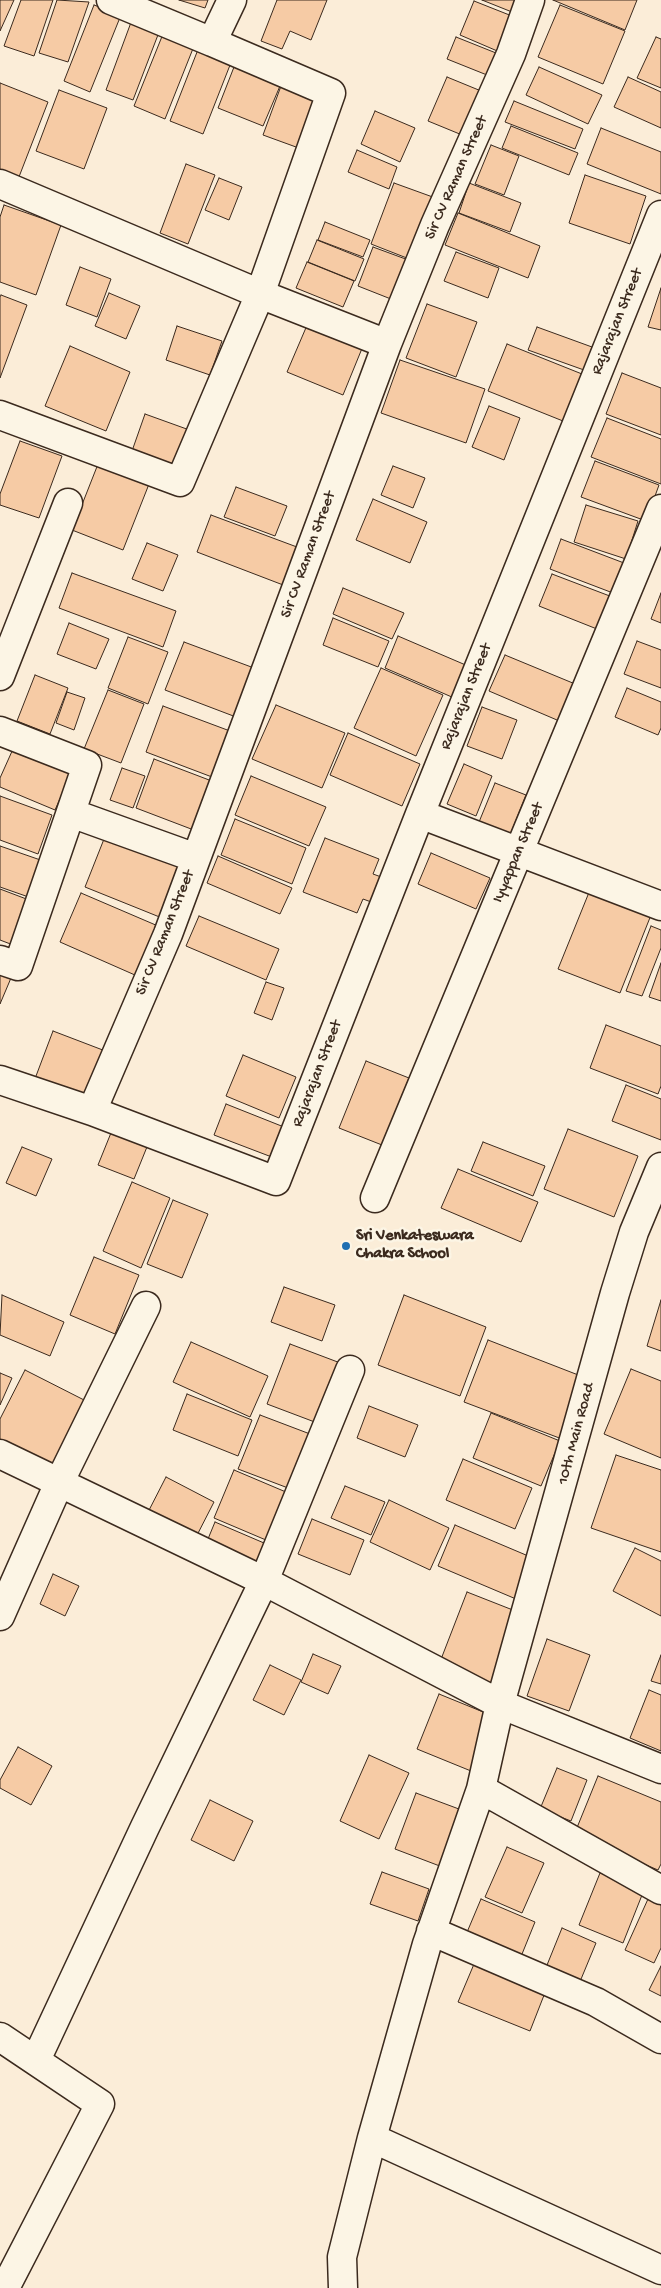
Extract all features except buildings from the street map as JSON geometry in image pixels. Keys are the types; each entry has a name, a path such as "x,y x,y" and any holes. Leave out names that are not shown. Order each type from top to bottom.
{"street":[{"path":"0,414 180,482 260,294 331,93 111,0"},
{"path":"212,42 232,0"},
{"name":"Sir CV Raman Street","path":"92,1111 168,934 387,344 435,225 511,54 530,0"},
{"path":"0,184 260,294 387,344"},
{"name":"Rajarajan Street","path":"92,1111 276,1181 420,814 661,215"},
{"path":"0,676 68,503"},
{"name":"Iyyappan Street","path":"375,1198 661,508"},
{"path":"0,732 87,765 18,966 0,960"},
{"path":"71,813 196,858"},
{"path":"420,814 519,854 661,906"},
{"path":"0,1080 92,1111"},
{"name":"10th Main Road","path":"343,2288 342,2257 372,2138 432,1931 481,1789 500,1704 615,1293 634,1232 661,1166"},
{"path":"0,1616 59,1483 146,1306"},
{"path":"36,2060 145,1826 264,1581 350,1370"},
{"path":"0,1454 264,1581 500,1704 661,1769"},
{"path":"481,1789 661,1890"},
{"path":"432,1931 596,2002 661,2039"},
{"path":"0,2036 100,2104 5,2288"},
{"path":"372,2138 661,2270"}],"place":[{"name":"Sri Venkateswara Chakra School","path":"346,1246"}]}
